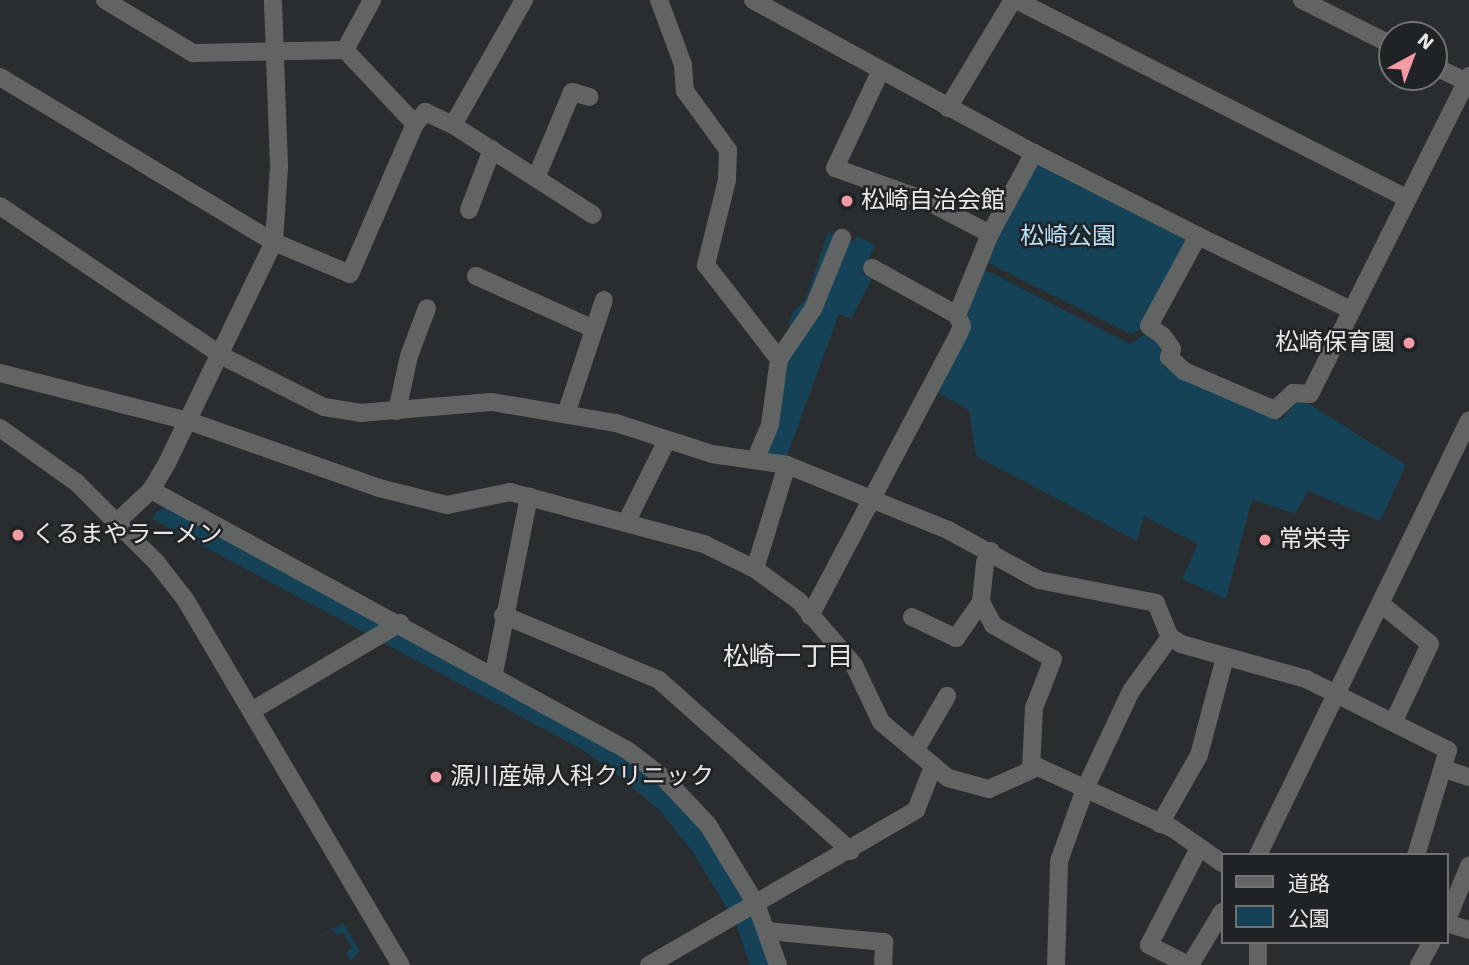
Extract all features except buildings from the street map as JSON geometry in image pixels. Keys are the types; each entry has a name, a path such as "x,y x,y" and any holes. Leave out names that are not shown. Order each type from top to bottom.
{"street":[{"path":"105,0 193,54 345,50 415,124"},
{"path":"118,521 151,490 222,356 274,242 279,166 273,0"},
{"path":"345,50 372,0"},
{"path":"453,125 524,0"},
{"path":"659,0 683,65 685,91 729,150 727,180 706,265 779,359"},
{"path":"753,0 880,72 1034,153 1351,310"},
{"path":"948,108 1014,0 1406,198"},
{"path":"1302,0 1378,38"},
{"path":"880,72 835,168 927,201 990,233"},
{"path":"1198,236 1150,326 1172,349 1169,357 1184,371 1275,410 1293,393 1310,394 1406,198 1468,80 1448,72"},
{"path":"0,77 274,242 350,274 415,124 425,113 453,125 593,215"},
{"path":"536,178 572,92 589,97"},
{"path":"469,210 492,149"},
{"path":"957,315 990,233 1034,153"},
{"path":"0,206 222,356 324,407 360,412 397,411 492,402 616,424 666,442 787,465 991,551 1039,580 1156,603 1170,637 1226,657 1306,679 1339,693 1448,751 1417,853"},
{"path":"756,458 770,425 779,359 813,309 842,238"},
{"path":"810,616 874,500 962,326 957,315 872,268"},
{"path":"476,275 594,329"},
{"path":"566,414 604,300"},
{"path":"397,411 410,356 427,308"},
{"path":"0,373 189,421 379,488 447,505 510,492 627,521 704,544 755,569 792,595 854,665 881,722 947,778 989,789 1038,767 1160,824 1220,862"},
{"path":"1259,853 1469,421"},
{"path":"0,428 77,483 118,521 185,599 253,710 401,965"},
{"path":"627,521 666,442"},
{"path":"755,569 787,465"},
{"path":"151,490 494,673 647,764 708,825 756,904 778,965"},
{"path":"494,673 503,615 528,496"},
{"path":"912,617 956,638 981,602 985,563 991,551"},
{"path":"981,602 993,625 1053,659 1034,708 1031,769"},
{"path":"1381,604 1430,643 1394,721"},
{"path":"503,615 659,680 851,851"},
{"path":"253,710 400,623"},
{"path":"1056,965 1059,861 1085,789 1130,691 1170,637"},
{"path":"1160,824 1199,755 1226,657"},
{"path":"915,751 947,696"},
{"path":"649,965 851,851 916,810 933,767"},
{"path":"1444,769 1469,777"},
{"path":"1198,850 1149,945 1189,965 1220,915"},
{"path":"1448,917 1469,866"},
{"path":"1448,923 1469,930"},
{"path":"767,931 884,942 883,965"},
{"path":"1258,944 1258,965"},
{"path":"1419,965 1431,944"}],"green space":[{"name":"松崎公園","path":"1034,153 1198,236 1149,326 1131,334 980,259"},
{"path":"828,232 853,242 857,236 875,245 862,273 872,278 851,319 839,314 785,461 762,457 792,313 805,301"},
{"path":"984,269 1130,344 1145,334 1160,346 1163,367 1281,420 1300,398 1406,465 1380,521 1308,491 1295,514 1252,499 1226,599 1182,579 1198,544 1144,516 1137,541 976,456 969,410 938,393 968,332 964,320"},
{"path":"168,506 609,742 684,805 746,896 770,965 750,965 736,923 692,851 661,812 618,775 583,750 153,519 156,512"},
{"path":"343,923 360,951 351,961 346,952 352,948 343,932 337,935 333,930 314,940"}],"place":[{"name":"松崎自治会館","path":"847,201"},
{"name":"松崎保育園","path":"1409,343"},
{"name":"くるまやラーメン","path":"18,535"},
{"name":"常栄寺","path":"1265,540"},
{"name":"源川産婦人科クリニック","path":"436,777"}],"district":[{"name":"松崎一丁目","path":"788,657"}]}
